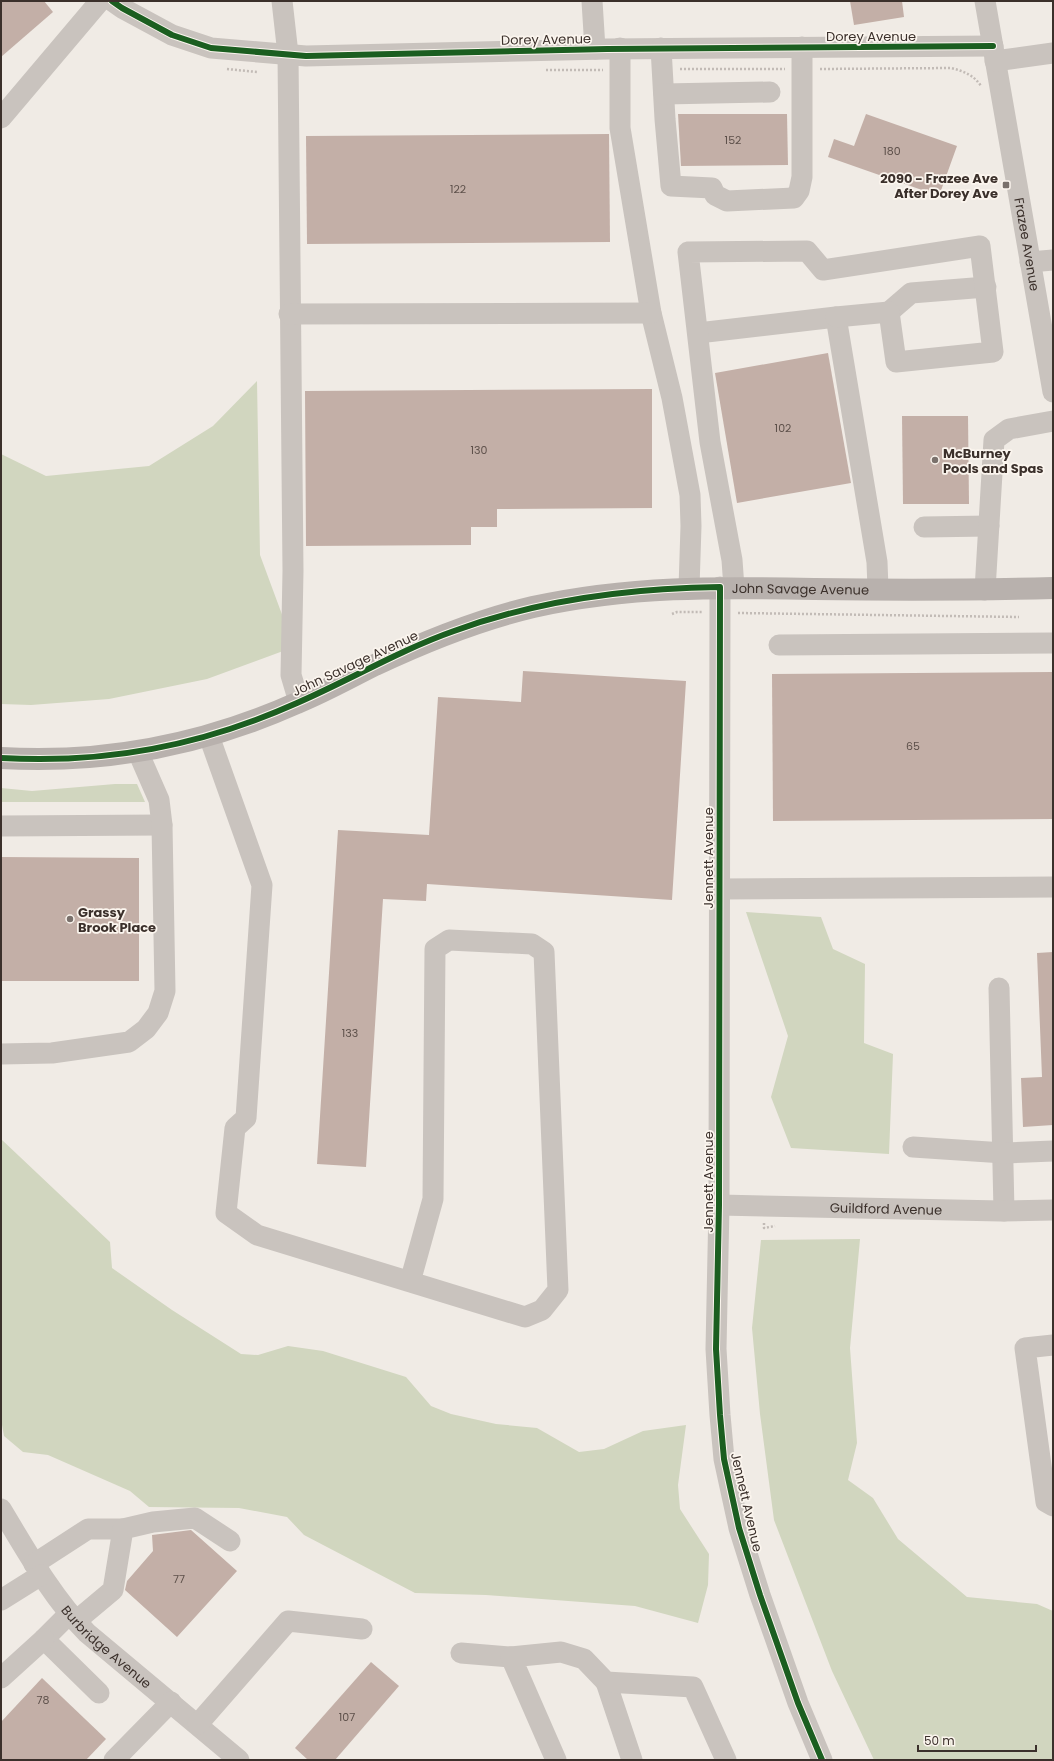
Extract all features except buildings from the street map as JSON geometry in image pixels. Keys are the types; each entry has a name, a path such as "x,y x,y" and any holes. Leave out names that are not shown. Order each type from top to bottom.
{"main road":[{"name":"John Savage Avenue","path":"1,758 52,760 81,759 138,752 208,736 248,724 299,702 425,642 451,632 505,614 588,597 644,590 689,588 985,590 1053,588"}],"street":[{"path":"1,118 100,1"},
{"name":"Dorey Avenue","path":"112,1 172,35 211,48 306,56 620,48 802,47 994,54 1053,53"},
{"path":"282,1 288,54 289,314 293,571 291,675 299,702"},
{"path":"592,1 595,49"},
{"name":"Frazee Avenue","path":"985,1 1030,262 1050,363 1053,392"},
{"path":"661,48 671,186 712,188 714,195 727,201 794,198 799,191 802,177 802,47"},
{"path":"620,48 620,128 652,313 672,398 690,495 691,526 689,588"},
{"path":"664,94 770,92"},
{"name":"Jennett Avenue","path":"822,1760 798,1703 760,1595 739,1528 724,1459 720,1416 716,1350 719,1205 720,612 727,588 732,560 710,442 688,252 807,251 823,270 980,246 986,287"},
{"path":"1030,262 1053,260"},
{"path":"698,333 889,312 911,294 986,287 993,352 896,362 889,312"},
{"path":"289,314 652,313"},
{"path":"836,317 877,562 878,590"},
{"path":"985,590 994,440 1009,428 1053,421"},
{"path":"924,527 989,526"},
{"path":"779,644 1053,643"},
{"path":"208,736 262,885 246,1118 235,1128 226,1213 257,1235 410,1282 525,1317 542,1310 558,1290 544,952 532,944 449,940 435,949 433,1199 410,1282"},
{"path":"1,1054 52,1053 129,1042 146,1029 158,1013 165,991 162,825 159,800 138,752"},
{"path":"1,826 162,825"},
{"path":"719,889 1053,886"},
{"path":"999,988 1004,1153 1004,1211"},
{"path":"913,1147 1004,1153 1053,1151"},
{"name":"Guildford Avenue","path":"719,1205 1004,1211 1053,1210"},
{"path":"1053,1345 1025,1348 1046,1502 1053,1506"},
{"name":"Burbridge Avenue","path":"1,1509 37,1569 73,1618 87,1633 198,1724 238,1760"},
{"path":"1,1600 37,1569 88,1529 123,1529 153,1522 195,1518 230,1542"},
{"path":"1,1678 44,1639 113,1590 123,1529"},
{"path":"198,1724 288,1621 362,1629"},
{"path":"44,1639 99,1693"},
{"path":"460,1654 511,1656 561,1652 584,1658 606,1682 632,1760"},
{"path":"511,1656 556,1760"},
{"path":"606,1682 693,1687 726,1760"},
{"path":"114,1760 171,1702"}],"path":[{"path":"672,614 677,612 720,612 1019,617"}],"green space":[{"path":"257,381 260,555 294,647 207,679 109,699 31,705 1,704 1,454 46,476 149,466 213,426"},
{"path":"115,784 137,784 145,802 1,802 1,788 32,791"},
{"path":"746,912 821,917 833,949 865,964 864,1043 893,1054 889,1154 791,1148 771,1097 788,1036"},
{"path":"1,1139 110,1242 112,1268 172,1310 241,1354 258,1355 288,1346 323,1351 406,1377 431,1406 451,1414 496,1424 537,1428 579,1452 604,1449 643,1431 686,1425 678,1485 680,1509 709,1554 708,1585 698,1623 635,1606 486,1595 415,1593 304,1535 287,1517 239,1508 149,1507 130,1491 48,1455 23,1452 4,1436 1,1419"},
{"path":"860,1239 850,1348 857,1443 848,1480 873,1498 898,1539 967,1597 1037,1604 1053,1611 1053,1760 874,1760 832,1671 774,1520 760,1414 752,1328 761,1240"}],"cycle path":[{"path":"112,1 172,35 211,48 306,56 607,49 993,46"},
{"path":"1,758 40,759 115,755 189,741 225,731 261,718 317,694 414,647 486,620 552,604 619,593 720,587 719,1205 716,1349 720,1415 724,1459 739,1528 760,1595 798,1703 822,1760"}],"place":[{"name":"2090 - Frazee Ave After Dorey Ave","path":"1006,185"},
{"name":"McBurney Pools and Spas","path":"935,460"},
{"name":"Grassy Brook Place","path":"70,919"}]}
